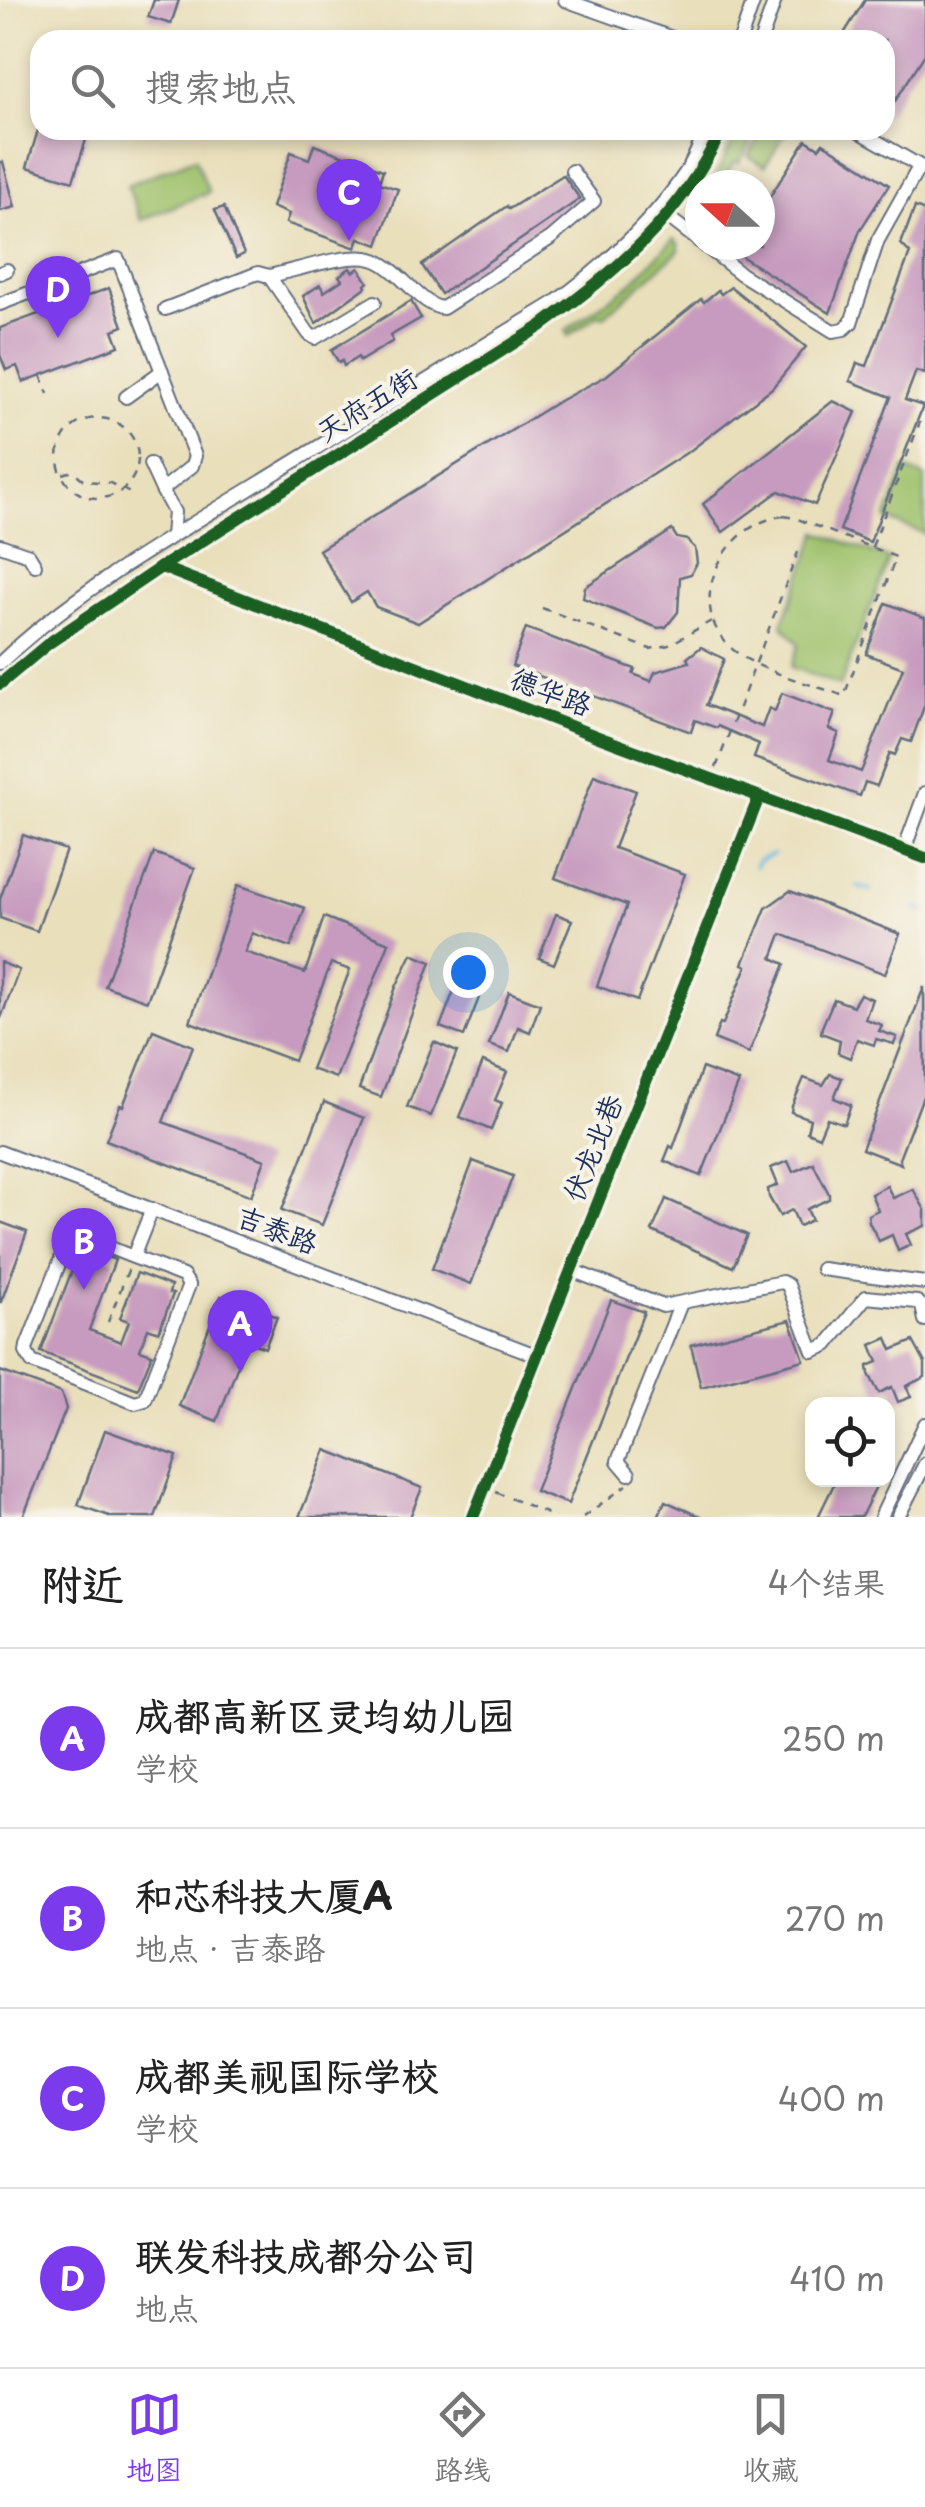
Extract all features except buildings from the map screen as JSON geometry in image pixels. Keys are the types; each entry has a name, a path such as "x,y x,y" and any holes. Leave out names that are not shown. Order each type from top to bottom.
{"street":[{"path":"565,0 650,30"},
{"path":"744,30 754,0"},
{"path":"764,30 775,0"},
{"name":"天府五街","path":"0,662 85,594 172,536 554,303 588,278 644,223 687,171 701,140"},
{"name":"天府五街","path":"0,684 49,643 160,567 541,326 628,260 668,217 699,174 717,140"},
{"path":"723,260 833,330 844,330 851,323 878,240 922,168 873,140"},
{"path":"166,309 258,273 269,276 353,258 374,259 415,288 430,305 443,308 551,238 594,200 572,170"},
{"path":"668,217 685,230"},
{"path":"0,304 118,259 195,456 192,466 162,490"},
{"path":"269,276 309,334 316,338 375,302"},
{"path":"126,396 162,371"},
{"path":"150,464 174,512 172,536"},
{"path":"0,545 29,555 35,564"},
{"name":"德华路","path":"160,567 925,858"},
{"path":"904,850 925,793"},
{"name":"伏龙北巷","path":"474,1517 759,797"},
{"name":"吉泰路","path":"0,1152 536,1355"},
{"path":"131,1262 152,1209"},
{"path":"85,1238 131,1262 183,1276 189,1285 145,1400 135,1403 32,1362 26,1352 68,1242 85,1238"},
{"path":"822,1269 925,1283"},
{"path":"570,1270 663,1306 674,1320"},
{"path":"663,1306 782,1282 788,1284 813,1350 827,1345 866,1298 917,1302 925,1320"},
{"path":"630,1474 618,1461 680,1303"},
{"path":"881,1517 925,1424"},
{"path":"898,1517 925,1464"}],"path":[{"path":"41,375 48,394"},
{"path":"90,419 100,419 127,431 138,459 132,478 122,489 110,496 92,498 75,491 62,474 59,451 72,428 90,419"},
{"path":"68,420 72,428"},
{"path":"872,548 920,422"},
{"path":"62,474 73,471 85,480 110,483 134,495"},
{"path":"769,518 795,518 872,548 896,557 844,696 740,656 726,643 710,609 717,565 737,535 753,524 769,518"},
{"path":"712,779 798,552"},
{"path":"542,608 650,649 669,645 714,619"},
{"path":"108,1322 131,1262"},
{"path":"583,1517 635,1480 630,1474"},
{"path":"485,1487 554,1517"}],"green space":[{"path":"734,140 752,140 739,163 734,161 729,170 719,170"},
{"path":"758,140 781,140 765,166 748,156"},
{"path":"195,158 209,192 141,220 127,185"},
{"path":"674,239 679,251 603,317 599,314 568,336 566,330 629,285"},
{"path":"905,469 925,477 925,534 886,519"},
{"path":"818,532 889,559 840,686 791,667 799,644 782,625"}],"waterway":[{"path":"755,866 773,854"},
{"path":"858,886 870,890"},
{"path":"916,908 925,911"}],"cycle path":[{"path":"0,684 49,643 161,567 570,304 622,262 666,217 716,140"},
{"path":"161,567 601,738 925,858"},
{"path":"473,1517 759,797"}],"place":[{"name":"成都美视国际学校","path":"349,241"},
{"name":"联发科技成都分公司","path":"58,338"},
{"name":"和芯科技大厦A","path":"84,1290"},
{"name":"成都高新区灵均幼儿园","path":"240,1372"}]}
